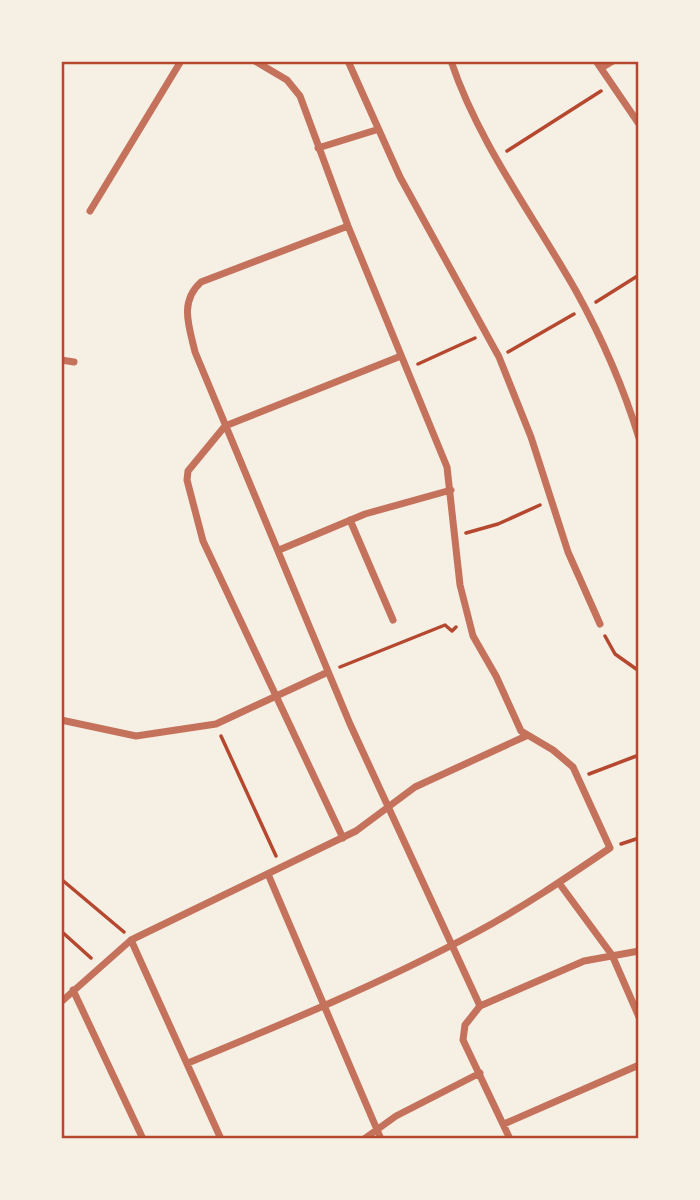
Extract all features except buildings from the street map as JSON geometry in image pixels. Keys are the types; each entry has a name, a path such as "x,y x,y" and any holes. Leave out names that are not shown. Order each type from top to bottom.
{"street":[{"path":"90,211 181,61"},
{"path":"188,1063 325,1006 451,946 559,883 610,848 573,767 554,750 526,736 515,721 506,694 473,636 460,585 452,490 441,448 348,226 294,87 255,61"},
{"path":"348,61 376,130 499,357 531,437 568,552 600,624"},
{"path":"451,61 496,158 599,334 625,395 639,438"},
{"path":"613,61 598,65 639,124"},
{"path":"318,148 376,130"},
{"path":"348,226 212,276 201,282 191,293 186,311 193,342 225,426 328,672 480,1006"},
{"path":"343,838 203,541 187,480 191,465 225,426 401,356"},
{"path":"61,360 74,362"},
{"path":"279,550 403,501 452,490"},
{"path":"350,520 393,620"},
{"path":"61,720 136,736 216,724 328,672"},
{"path":"61,1002 131,940 343,838 365,826 387,806 415,787 526,736"},
{"path":"268,874 381,1139"},
{"path":"559,883 612,955 639,1017"},
{"path":"131,940 221,1139"},
{"path":"510,1139 463,1040 463,1032 480,1006 584,961 639,951"},
{"path":"74,990 143,1139"},
{"path":"504,1124 639,1065"},
{"path":"364,1139 396,1116 480,1073"}],"path":[{"path":"496,158 612,84"},
{"path":"599,300 639,275"},
{"path":"510,351 576,313"},
{"path":"417,364 475,338"},
{"path":"454,534 483,529 536,505 552,503"},
{"path":"600,624 615,654 639,671"},
{"path":"328,672 445,625"},
{"path":"219,732 276,856"},
{"path":"598,770 639,755"},
{"path":"61,879 116,923"},
{"path":"61,931 89,957"}]}
